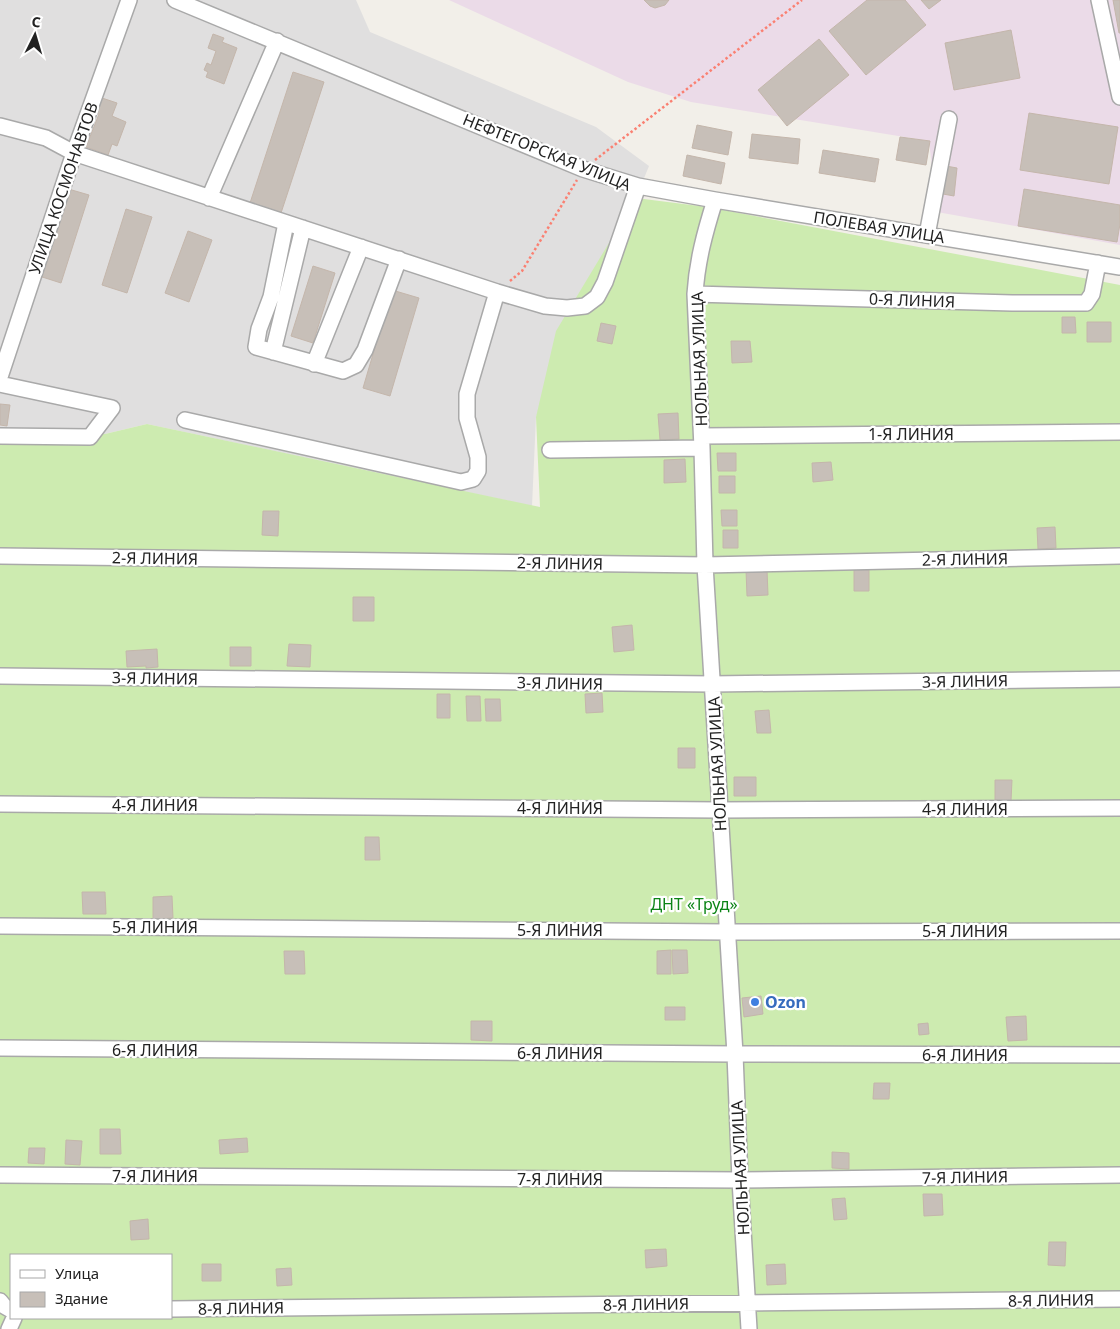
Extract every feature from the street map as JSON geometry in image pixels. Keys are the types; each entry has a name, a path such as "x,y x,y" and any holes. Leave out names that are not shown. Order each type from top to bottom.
{"street":[{"name":"УЛИЦА КОСМОНАВТОВ","path":"0,377 74,152 129,0"},
{"name":"НЕФТЕГОРСКАЯ УЛИЦА","path":"0,126 46,138 74,152 209,198 545,306 566,308 585,306 597,297 606,282 638,186 583,169 175,0"},
{"path":"1099,0 1120,96"},
{"path":"209,198 277,42"},
{"path":"927,235 949,119"},
{"name":"ПОЛЕВАЯ УЛИЦА","path":"638,186 1120,267"},
{"name":"НОЛЬНАЯ УЛИЦА","path":"715,200 702,244 696,273 695,294 702,442 705,565 735,1054 749,1329"},
{"path":"286,223 271,297 259,329 256,346 274,352 343,371 356,365 365,350 398,259"},
{"path":"274,352 303,228"},
{"path":"314,364 361,247"},
{"name":"0-Я ЛИНИЯ","path":"695,294 1012,303 1086,303 1092,294 1098,263"},
{"path":"185,420 461,482 473,479 478,471 478,457 466,418 468,394 497,292"},
{"path":"0,384 112,408 90,437 0,436"},
{"name":"1-Я ЛИНИЯ","path":"550,450 702,442 1120,432"},
{"name":"2-Я ЛИНИЯ","path":"0,556 705,565 1120,556"},
{"name":"3-Я ЛИНИЯ","path":"0,676 712,684 1120,679"},
{"name":"4-Я ЛИНИЯ","path":"0,804 719,810 1120,808"},
{"name":"5-Я ЛИНИЯ","path":"0,926 727,932 1120,931"},
{"name":"6-Я ЛИНИЯ","path":"0,1048 1120,1055"},
{"name":"7-Я ЛИНИЯ","path":"0,1175 740,1180 1120,1175"},
{"name":"8-Я ЛИНИЯ","path":"172,1309 1120,1299"},
{"path":"0,1301 10,1309"}],"path":[{"path":"497,292 522,271 583,169 802,0"}],"shaded area":[{"path":"0,0 356,0 370,32 596,127 649,166 536,417 532,506 147,424 105,434 0,432"},
{"path":"449,0 1120,0 1120,245 937,212 929,141 691,102 628,82"}],"green space":[{"name":"ДНТ «Труд»","path":"636,198 707,207 1120,285 1120,1329 0,1329 0,432 105,434 147,424 540,507 536,417 556,331"}],"building":[{"path":"644,0 669,0 665,5 655,8"},
{"path":"867,0 905,0 926,25 866,75 829,31"},
{"path":"921,0 941,0 929,9"},
{"path":"1113,0 1120,0 1120,33 1119,33"},
{"path":"1011,30 1020,78 954,90 945,43"},
{"path":"213,34 224,38 222,42 237,48 224,84 206,77 208,72 204,70 207,63 211,65 216,51 208,48"},
{"path":"819,39 849,75 787,126 758,90"},
{"path":"293,72 324,82 281,213 250,203"},
{"path":"96,96 117,103 112,116 126,122 117,146 112,144 108,155 86,147 99,114 91,111"},
{"path":"1029,113 1118,127 1109,184 1020,170"},
{"path":"697,125 732,132 728,155 692,148"},
{"path":"752,134 800,139 798,164 749,158"},
{"path":"900,137 930,141 926,165 896,160"},
{"path":"823,150 879,159 875,182 819,173"},
{"path":"687,155 725,163 721,184 683,176"},
{"path":"946,166 957,168 954,196 943,194"},
{"path":"65,188 89,195 61,283 36,275"},
{"path":"1024,189 1120,205 1120,224 1117,242 1018,226"},
{"path":"126,209 152,217 127,293 102,285"},
{"path":"188,231 212,240 189,302 165,293"},
{"path":"313,266 335,273 313,343 291,336"},
{"path":"392,290 419,298 390,396 363,388"},
{"path":"1062,317 1075,317 1076,333 1062,333"},
{"path":"1087,322 1111,322 1111,342 1087,342"},
{"path":"601,323 616,326 612,344 597,341"},
{"path":"731,341 750,341 752,362 732,363"},
{"path":"0,404 10,405 7,426 0,425"},
{"path":"678,413 679,439 660,440 658,414"},
{"path":"717,453 736,453 736,471 718,471"},
{"path":"685,459 686,482 664,483 664,460"},
{"path":"831,462 833,480 813,482 812,463"},
{"path":"719,476 735,476 735,493 719,493"},
{"path":"721,510 737,510 737,526 722,526"},
{"path":"263,511 279,511 278,536 262,535"},
{"path":"1055,527 1056,548 1038,549 1037,528"},
{"path":"723,530 738,530 738,548 723,548"},
{"path":"746,570 767,570 768,595 747,596"},
{"path":"854,570 869,570 869,591 854,591"},
{"path":"353,597 374,597 374,621 353,621"},
{"path":"632,625 634,650 614,652 612,627"},
{"path":"289,644 311,645 310,667 287,666"},
{"path":"230,647 251,647 251,666 230,666"},
{"path":"157,649 158,667 127,667 126,651"},
{"path":"602,693 603,712 586,713 585,694"},
{"path":"437,694 450,694 450,718 437,718"},
{"path":"466,696 480,696 481,721 467,721"},
{"path":"485,699 500,699 501,721 486,721"},
{"path":"769,710 771,733 757,733 755,711"},
{"path":"678,748 695,748 695,768 678,768"},
{"path":"734,777 756,777 756,796 734,796"},
{"path":"995,780 1012,780 1011,801 995,800"},
{"path":"365,837 379,837 380,860 365,860"},
{"path":"82,892 105,892 106,914 83,914"},
{"path":"172,896 173,918 153,919 153,897"},
{"path":"671,950 671,974 657,974 657,951"},
{"path":"672,950 687,950 688,973 673,974"},
{"path":"284,951 304,951 305,974 285,974"},
{"path":"761,996 763,1014 744,1017 742,998"},
{"path":"665,1007 685,1007 685,1020 665,1020"},
{"path":"1026,1016 1027,1040 1008,1041 1006,1017"},
{"path":"471,1021 492,1021 492,1041 471,1040"},
{"path":"928,1023 929,1034 919,1035 918,1024"},
{"path":"874,1083 890,1083 889,1099 873,1099"},
{"path":"100,1129 120,1129 121,1154 100,1154"},
{"path":"247,1138 248,1152 220,1154 219,1140"},
{"path":"66,1140 82,1141 80,1165 65,1164"},
{"path":"29,1148 45,1148 44,1164 28,1163"},
{"path":"832,1152 849,1153 849,1169 832,1168"},
{"path":"923,1194 942,1194 943,1215 924,1216"},
{"path":"845,1198 847,1219 834,1220 832,1199"},
{"path":"148,1219 149,1239 131,1240 130,1221"},
{"path":"1049,1242 1066,1242 1065,1266 1048,1265"},
{"path":"666,1249 667,1266 646,1268 645,1250"},
{"path":"202,1264 221,1264 221,1281 202,1281"},
{"path":"785,1264 786,1284 767,1285 766,1265"},
{"path":"291,1268 292,1285 277,1286 276,1269"}],"place":[{"name":"Ozon","path":"755,1002"}]}
